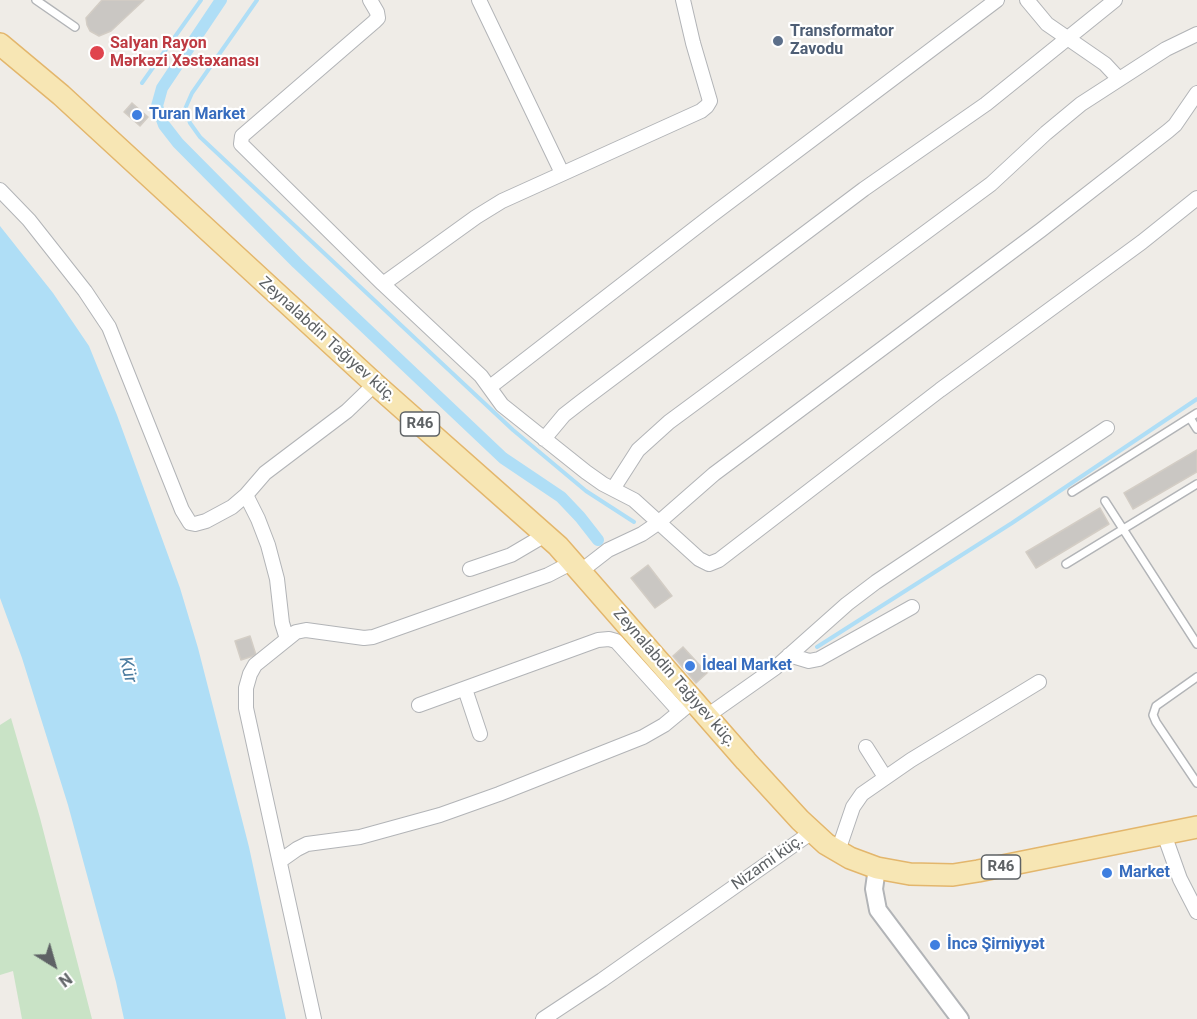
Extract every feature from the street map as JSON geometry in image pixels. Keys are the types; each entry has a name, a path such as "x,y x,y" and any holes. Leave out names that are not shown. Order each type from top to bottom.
{"main road":[{"name":"Zeynalabdin Tağıyev küç.","path":"0,44 61,95 375,384 545,535 577,567 686,706 707,716 812,832"},
{"name":"Nizami küç.","path":"812,832 838,851 877,868 909,874 953,874 978,872 1197,827"}],"street":[{"path":"370,0 378,18 242,136 240,140 245,150 481,376 502,405 586,472 634,500 699,559 709,564 719,560 940,390 1142,242 1197,198"},
{"path":"479,0 562,173"},
{"path":"383,284 502,201 690,116 707,106 710,101 683,0"},
{"path":"490,387 712,215 997,0"},
{"path":"1027,0 1047,24 1105,64 1119,79"},
{"path":"544,439 564,415 582,400 873,183 986,104 1115,0"},
{"path":"613,489 638,450 661,428 991,184 1046,133 1082,104 1166,49 1197,34"},
{"path":"314,1019 246,708 246,688 249,674 255,665 296,632 306,630 364,638 373,637 548,574 577,567 642,534 714,474 1041,230 1168,131 1197,93"},
{"path":"0,190 29,220 78,282 109,327 190,523 206,521 232,507 265,473 347,411 375,384"},
{"path":"707,716 775,668 847,604 876,582 1107,428"},
{"path":"246,495 268,545 277,579 282,623 287,639"},
{"path":"470,569 511,555 545,535"},
{"path":"789,655 809,660 819,658 912,607"},
{"path":"280,861 307,844 360,837 440,815 499,794 643,737 664,725 686,706 616,641 609,639 598,640 419,705"},
{"path":"838,851 853,807 862,794 885,777 1039,681"},
{"path":"465,688 480,734"},
{"path":"866,747 885,777"},
{"name":"Nizami küç.","path":"543,1019 812,832"},
{"path":"1164,834 1180,879 1197,912"},
{"path":"877,868 874,889 878,910 960,1019"}],"lane":[{"path":"36,0 75,27"},
{"path":"1072,492 1197,413"},
{"path":"1190,418 1197,429"},
{"path":"1066,564 1197,484"},
{"path":"1105,501 1197,644"},
{"path":"1197,678 1156,706 1153,715 1197,783"}],"green space":[{"path":"11,718 40,818 92,1019 22,1019 13,971 0,975 0,725"}],"water":[{"name":"Kür","path":"0,226 53,293 89,346 117,415 180,588 198,648 249,847 286,1019 124,1019 68,805 22,658 0,598"}],"building":[{"path":"102,0 144,0 111,31 99,36 90,31 86,18"},
{"path":"132,103 148,117 140,126 124,112"},
{"path":"1197,450 1197,472 1133,509 1124,493"},
{"path":"1100,508 1109,524 1036,568 1026,552"},
{"path":"648,565 672,596 655,608 631,578"},
{"path":"250,636 256,655 241,660 235,641"},
{"path":"683,647 707,673 696,683 673,656"}],"waterway":[{"path":"142,83 201,0"},
{"path":"221,0 162,88 157,106 164,125 178,143 297,263 503,458 561,497 598,540"},
{"path":"257,0 192,93 185,109 190,123 200,137 513,430 586,491 634,522"},
{"path":"817,647 1012,523 1197,399"}],"place":[{"name":"Transformator Zavodu","path":"778,41"},
{"name":"Salyan Rayon Mərkəzi Xəstəxanası","path":"97,53"},
{"name":"Turan Market","path":"137,115"},
{"name":"İdeal Market","path":"690,666"},
{"name":"Market","path":"1107,873"},
{"name":"İncə Şirniyyət","path":"935,945"}]}
